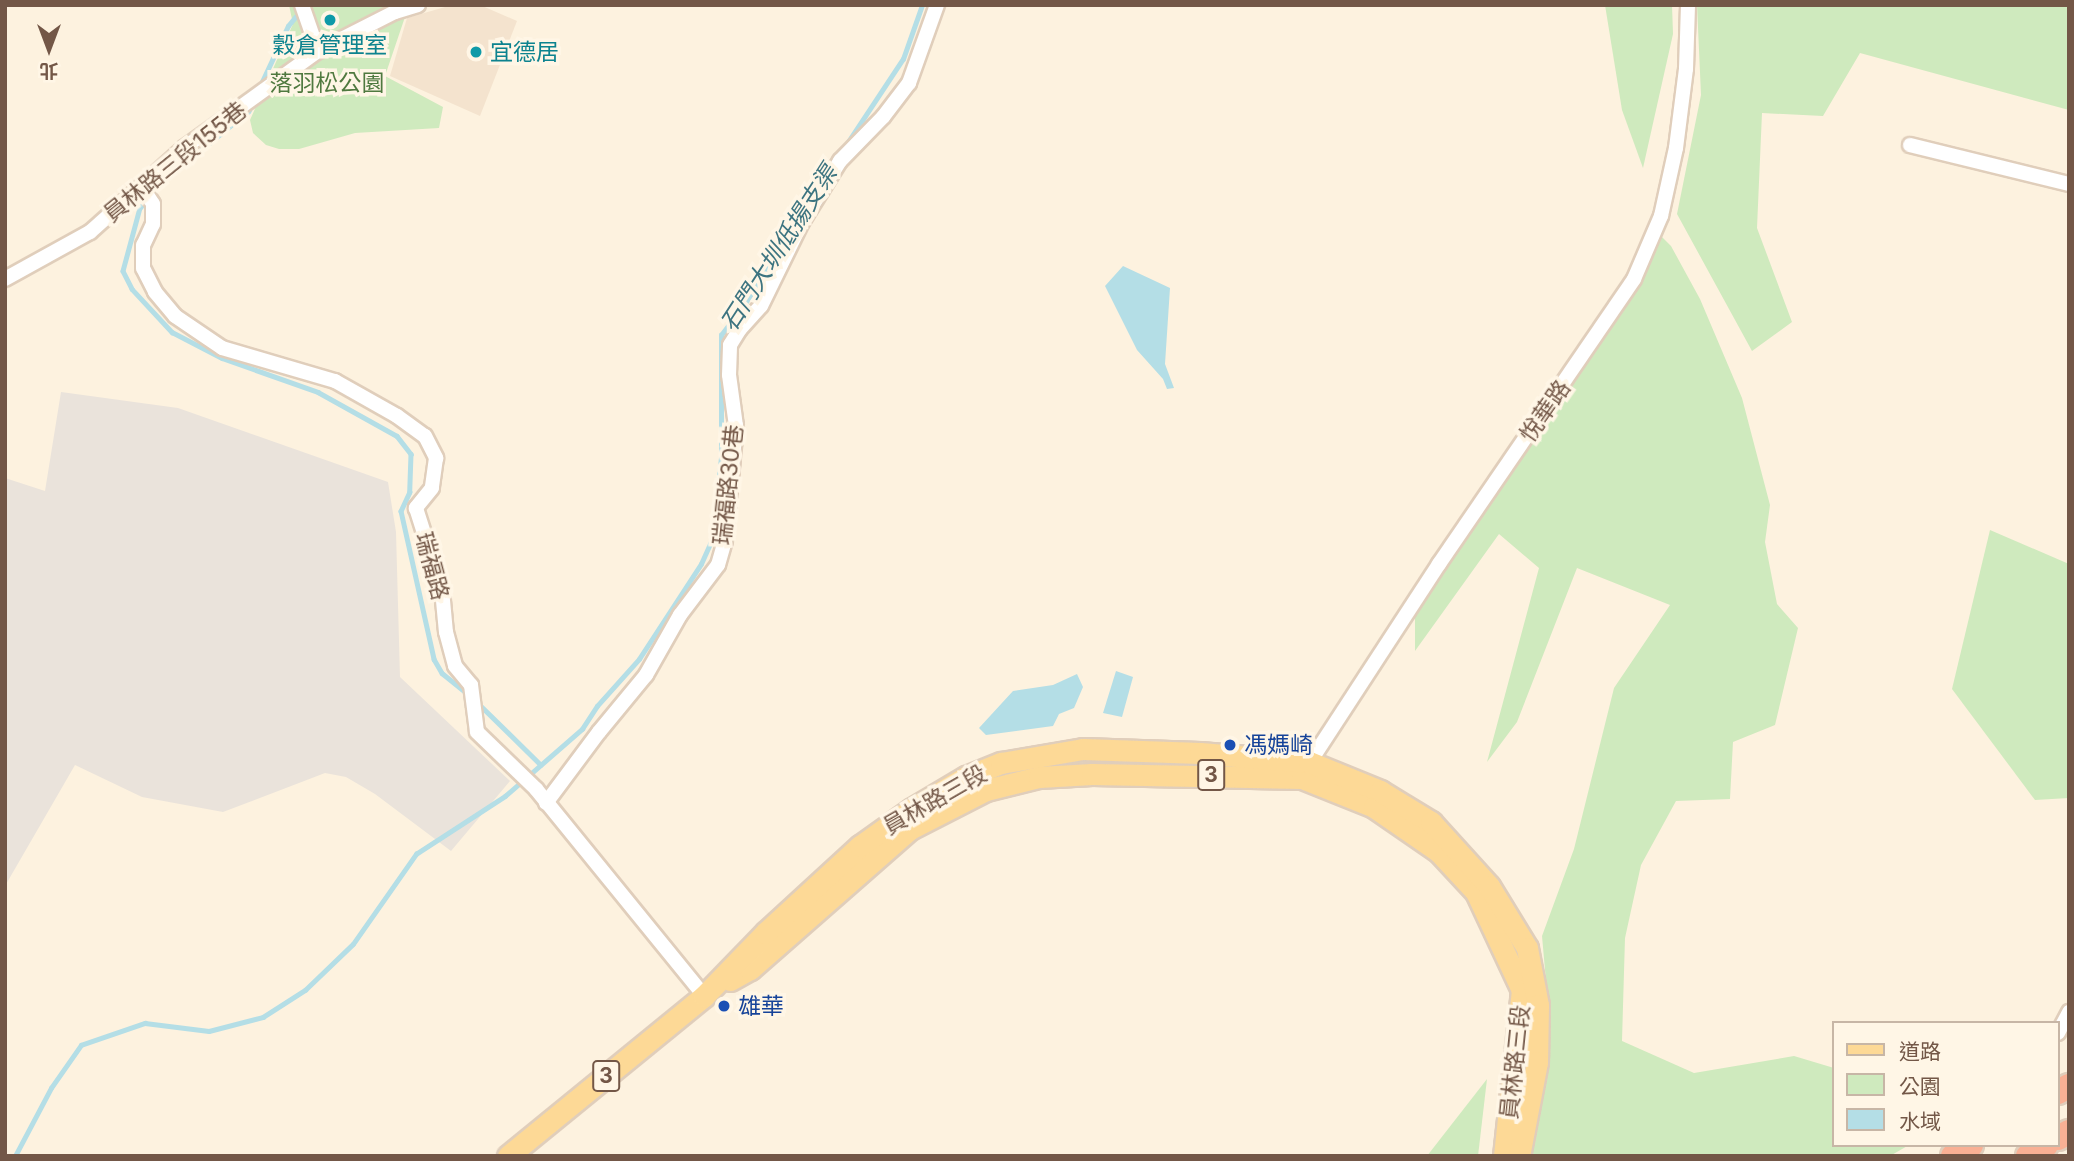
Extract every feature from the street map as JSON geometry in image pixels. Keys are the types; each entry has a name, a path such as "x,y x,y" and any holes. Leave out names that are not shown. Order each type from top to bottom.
{"main road":[{"name":"員林路三段","path":"509,1156 704,996 765,933 860,846 912,809 966,777 1001,763 1083,749 1199,753 1305,770 1380,791 1431,822 1489,886 1527,948 1538,1004 1537,1062 1519,1156"},
{"name":"員林路三段","path":"1305,770 1374,807 1439,852 1476,892 1522,990 1504,1156"}],"street":[{"name":"員林路三段155巷","path":"5,279 90,232 147,194 184,148 318,51 395,12 418,5"},
{"name":"瑞福路30巷","path":"546,803 646,675 680,615 718,565 725,541 736,426 729,375 730,345 740,329 761,306 802,222 840,161 883,117 909,83 937,5"},
{"name":"悅華路","path":"1305,770 1438,564 1634,279 1661,216 1676,148 1686,69 1688,5"},
{"path":"304,10 318,51"},
{"path":"1910,145 2069,184"},
{"name":"瑞福路","path":"147,194 153,225 143,246 143,268 155,292 175,316 222,348 335,381 425,436 436,457 432,488 416,509 442,590 446,632 455,666 472,690 477,732 546,803 704,996"},
{"path":"2060,1029 2069,1012"}],"shaded area":[{"path":"452,5 480,5 517,21 480,116 390,76 407,18"},
{"path":"61,392 178,408 388,482 396,532 400,677 510,781 451,851 375,794 346,777 325,773 223,812 142,797 75,765 5,886 5,478 45,491"}],"green space":[{"name":"落羽松公園","path":"289,5 416,5 405,17 385,76 443,107 439,128 355,133 299,149 279,149 266,145 253,133 250,120 293,24"},
{"path":"1605,5 1672,5 1673,34 1643,168 1622,110"},
{"path":"1697,5 2069,5 2069,110 1860,53 1823,116 1762,113 1757,228 1792,322 1752,351 1677,214 1701,95"},
{"path":"1661,236 1671,246 1700,299 1742,398 1770,505 1765,542 1777,604 1798,628 1775,725 1733,742 1730,799 1676,801 1641,865 1625,938 1622,1041 1694,1073 1794,1056 1832,1067 1832,1147 1906,1147 1890,1156 1522,1156 1546,981 1542,936 1574,849 1614,688 1670,605 1577,568 1517,722 1487,762 1539,568 1499,534 1415,651 1415,616"},
{"path":"1990,530 2069,564 2069,798 2035,800 1952,689"},
{"path":"1487,1079 1478,1156 1427,1156"}],"water":[{"path":"1123,266 1170,288 1165,364 1174,388 1167,389 1163,379 1137,350 1105,286"},
{"path":"1116,671 1133,677 1122,717 1103,713"},
{"path":"1077,674 1083,687 1074,708 1059,714 1053,726 986,735 979,728 1013,691 1053,685"}],"waterway":[{"name":"石門大圳低揚支渠","path":"842,151 903,59 922,5"},
{"path":"260,86 288,26 300,11"},
{"path":"252,104 249,111 163,182 140,208 123,271 132,289 172,332 222,358 318,392 397,436 411,454 410,492 401,511 434,659 442,673 469,695"},
{"name":"石門大圳低揚支渠","path":"15,1156 51,1088 81,1045 145,1023 209,1031 263,1017 305,990 353,944 416,854 505,796 582,729 597,706 639,659 701,564 712,539 721,457 721,335 744,305 789,235"},
{"path":"478,703 541,765"}],"place":[{"name":"穀倉管理室","path":"330,20"},
{"name":"宜德居","path":"476,52"},
{"name":"馮媽崎","path":"1230,745"},
{"name":"雄華","path":"724,1006"}]}
